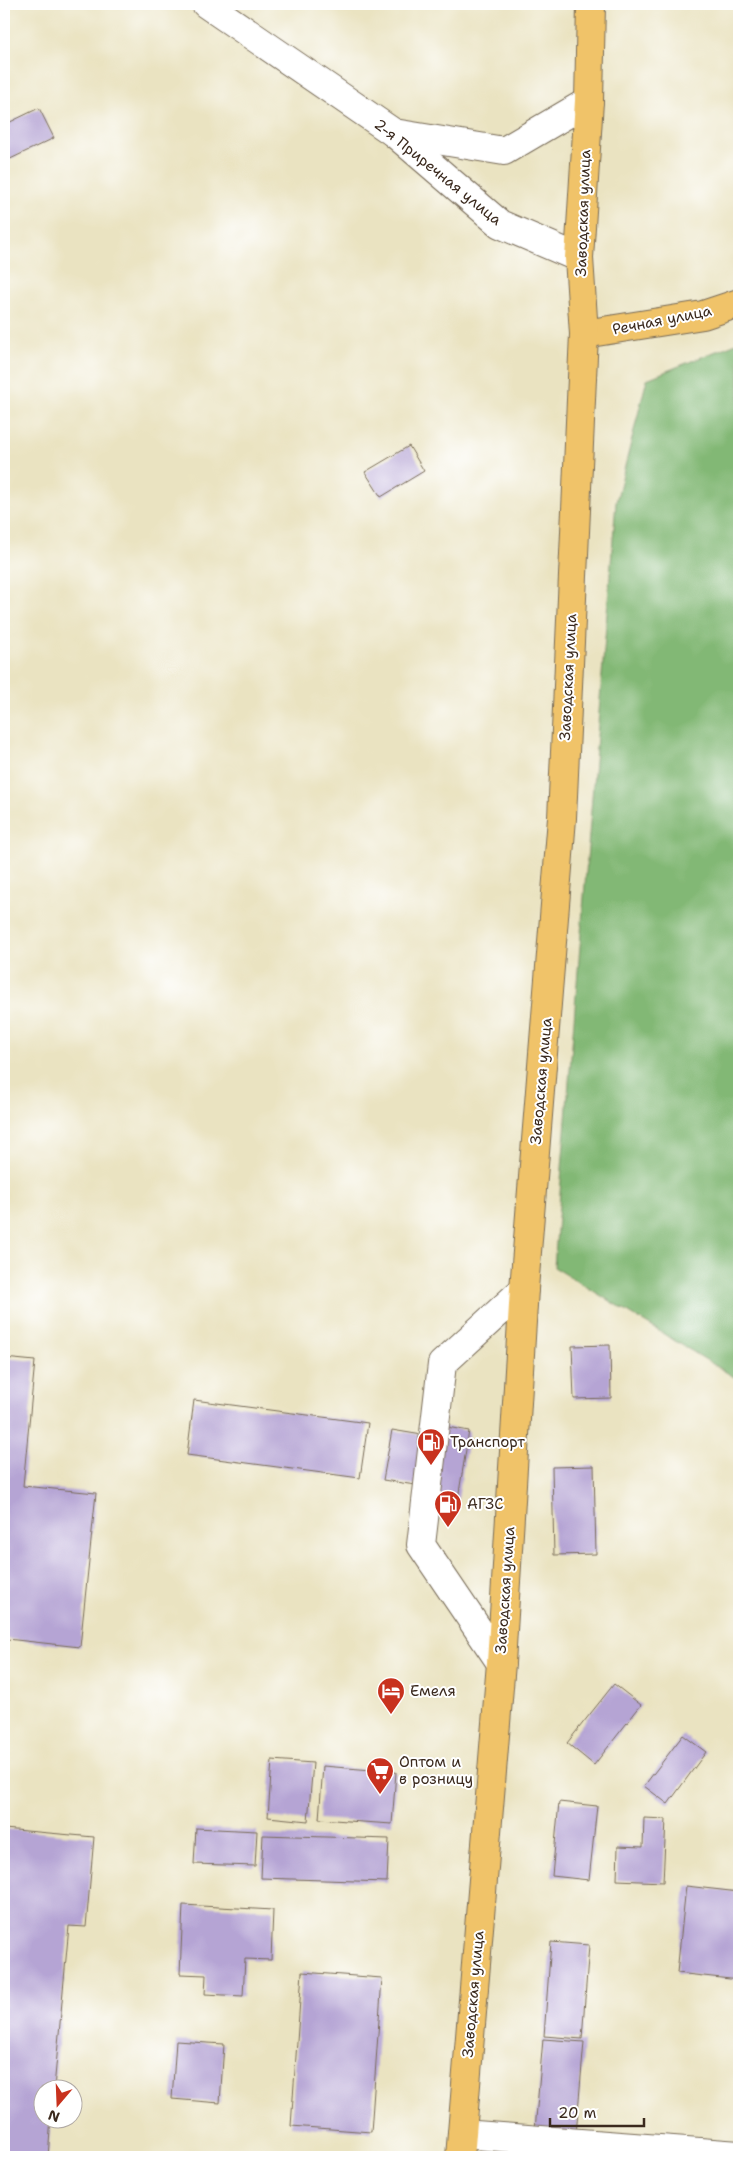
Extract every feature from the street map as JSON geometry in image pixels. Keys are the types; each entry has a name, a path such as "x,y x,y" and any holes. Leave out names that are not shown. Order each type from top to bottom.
{"main road":[{"name":"Заводская улица","path":"461,2146 501,1663 524,1289 562,818 584,334 579,258 588,101 591,4"},
{"name":"Речная улица","path":"584,334 703,315 739,303"}],"street":[{"name":"2-я Приречная улица","path":"206,4 394,133 500,224 579,258"},
{"path":"394,133 504,151 588,101"},
{"path":"501,1663 421,1545 442,1364 524,1289"},
{"path":"461,2146 739,2155"}],"green space":[{"path":"739,342 739,1380 554,1267 616,502 647,379"}],"building":[{"path":"39,108 54,138 4,162 4,125"},
{"path":"409,446 424,471 381,497 365,472"},
{"path":"610,1345 611,1398 574,1399 572,1346"},
{"path":"4,1358 35,1361 23,1486 96,1493 80,1647 7,1639 5,1659"},
{"path":"194,1400 368,1423 360,1478 187,1455"},
{"path":"436,1425 469,1431 456,1511 425,1506 428,1487 383,1480 392,1430 434,1437"},
{"path":"594,1466 596,1554 554,1555 552,1467"},
{"path":"614,1684 641,1705 594,1765 567,1743"},
{"path":"683,1735 706,1752 668,1804 644,1786"},
{"path":"272,1760 313,1763 308,1821 268,1817"},
{"path":"323,1766 396,1772 392,1824 319,1819"},
{"path":"559,1802 597,1806 589,1880 552,1876"},
{"path":"644,1818 666,1819 663,1882 617,1880 618,1846 643,1847"},
{"path":"196,1828 257,1831 255,1866 194,1864"},
{"path":"4,1829 94,1837 86,1927 69,1926 55,2078 32,2078 32,2128 50,2128 48,2157 4,2157"},
{"path":"263,1835 389,1839 387,1882 261,1878"},
{"path":"686,1886 739,1892 739,1980 677,1973"},
{"path":"183,1905 273,1910 271,1960 245,1959 243,1996 205,1994 206,1975 180,1974"},
{"path":"551,1942 589,1945 582,2039 544,2036"},
{"path":"302,1972 382,1978 371,2132 291,2126"},
{"path":"543,2039 584,2042 576,2134 535,2130"},
{"path":"176,2041 224,2044 220,2103 172,2099"}],"place":[{"name":"Транспорт","path":"431,1466"},
{"name":"АГЗС","path":"448,1528"},
{"name":"Емеля","path":"391,1715"},
{"name":"Оптом и в розницу","path":"380,1795"}]}
